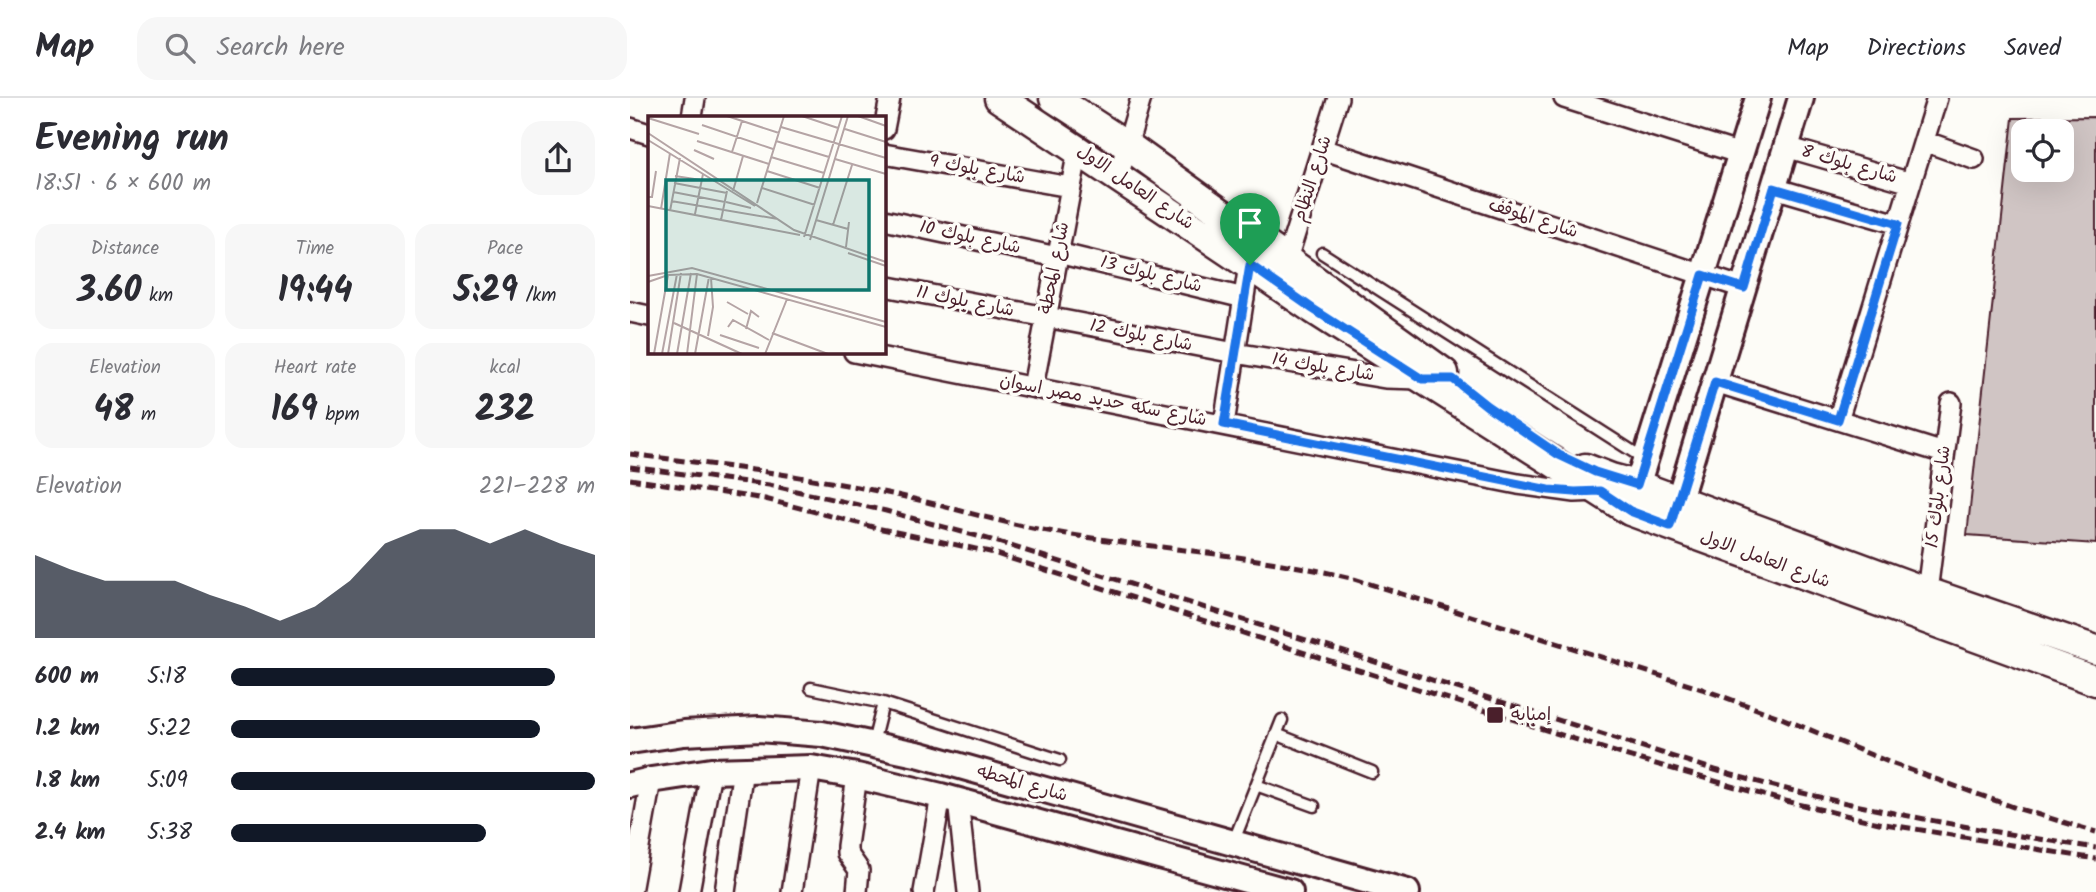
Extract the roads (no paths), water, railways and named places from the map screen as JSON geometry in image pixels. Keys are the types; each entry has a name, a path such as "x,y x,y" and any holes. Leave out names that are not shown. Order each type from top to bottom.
{"main road":[{"name":"شارع العامل الاول","path":"999,98 1313,309 1600,491 1637,485"},
{"name":"شارع العامل الاول","path":"1054,98 1128,146 1487,406 1559,455 1595,472 1637,485 1674,514 2096,681"},
{"name":"شارع العامل الاول","path":"1674,514 1927,592 2096,650"}],"street":[{"path":"692,116 695,98"},
{"path":"886,119 890,98"},
{"path":"1118,177 1141,98"},
{"name":"شارع النظام","path":"1287,259 1338,98"},
{"path":"1564,98 1741,154"},
{"path":"1637,485 1758,98"},
{"path":"1674,514 1801,98"},
{"path":"1838,420 1937,98"},
{"path":"630,128 648,134"},
{"path":"1924,141 1974,159"},
{"name":"شارع بلوك 8","path":"1786,147 1911,183"},
{"name":"شارع الموقف","path":"1322,149 1744,288"},
{"name":"شارع المحطة","path":"1033,387 1078,150"},
{"name":"شارع بلوك 9","path":"886,154 1070,187"},
{"path":"1774,188 1898,224"},
{"name":"شارع بلوك 10","path":"886,220 1057,255"},
{"name":"شارع بلوك 13","path":"1057,255 1244,298"},
{"path":"1224,424 1250,265"},
{"name":"شارع بلوك 11","path":"886,286 1046,318"},
{"path":"630,312 648,316"},
{"name":"شارع بلوك 12","path":"1046,318 1235,353"},
{"name":"شارع بلوك 14","path":"1235,353 1385,378 1453,379"},
{"name":"شارع سكه حديد مصر اسوان","path":"864,354 1549,490 1600,491"},
{"path":"1715,382 1944,453"},
{"name":"شارع بلوك 15","path":"1927,592 1951,403"},
{"name":"شارع المحطه","path":"630,741 684,733 759,729 822,734 920,755 1395,890"},
{"path":"792,892 811,768"},
{"name":"شارع المحطه","path":"641,783 711,771 811,768 949,798 1290,892"},
{"path":"725,892 743,769"},
{"path":"689,892 711,771"},
{"path":"857,776 847,853 859,870 857,892"},
{"path":"631,892 641,783"},
{"path":"924,892 949,798"},
{"path":"949,798 968,892"}],"lane":[{"path":"1322,253 1637,485"},
{"path":"811,688 883,702 1060,760"},
{"path":"873,745 883,702"},
{"path":"1233,843 1282,720"},
{"path":"1276,734 1372,772"},
{"path":"1256,785 1314,806"}],"railway":[{"path":"630,454 823,481 906,497 1037,529 1273,562 1351,578 1702,689 1891,763 2016,808 2096,832"},
{"path":"630,467 769,485 886,511 995,541 1715,770 1809,795 1904,815 2096,848"},
{"path":"630,479 765,499 877,528 990,552 1624,755 1781,800 1879,823 2096,859"}],"place":[{"name":"إمبابه","path":"1495,715"}]}
